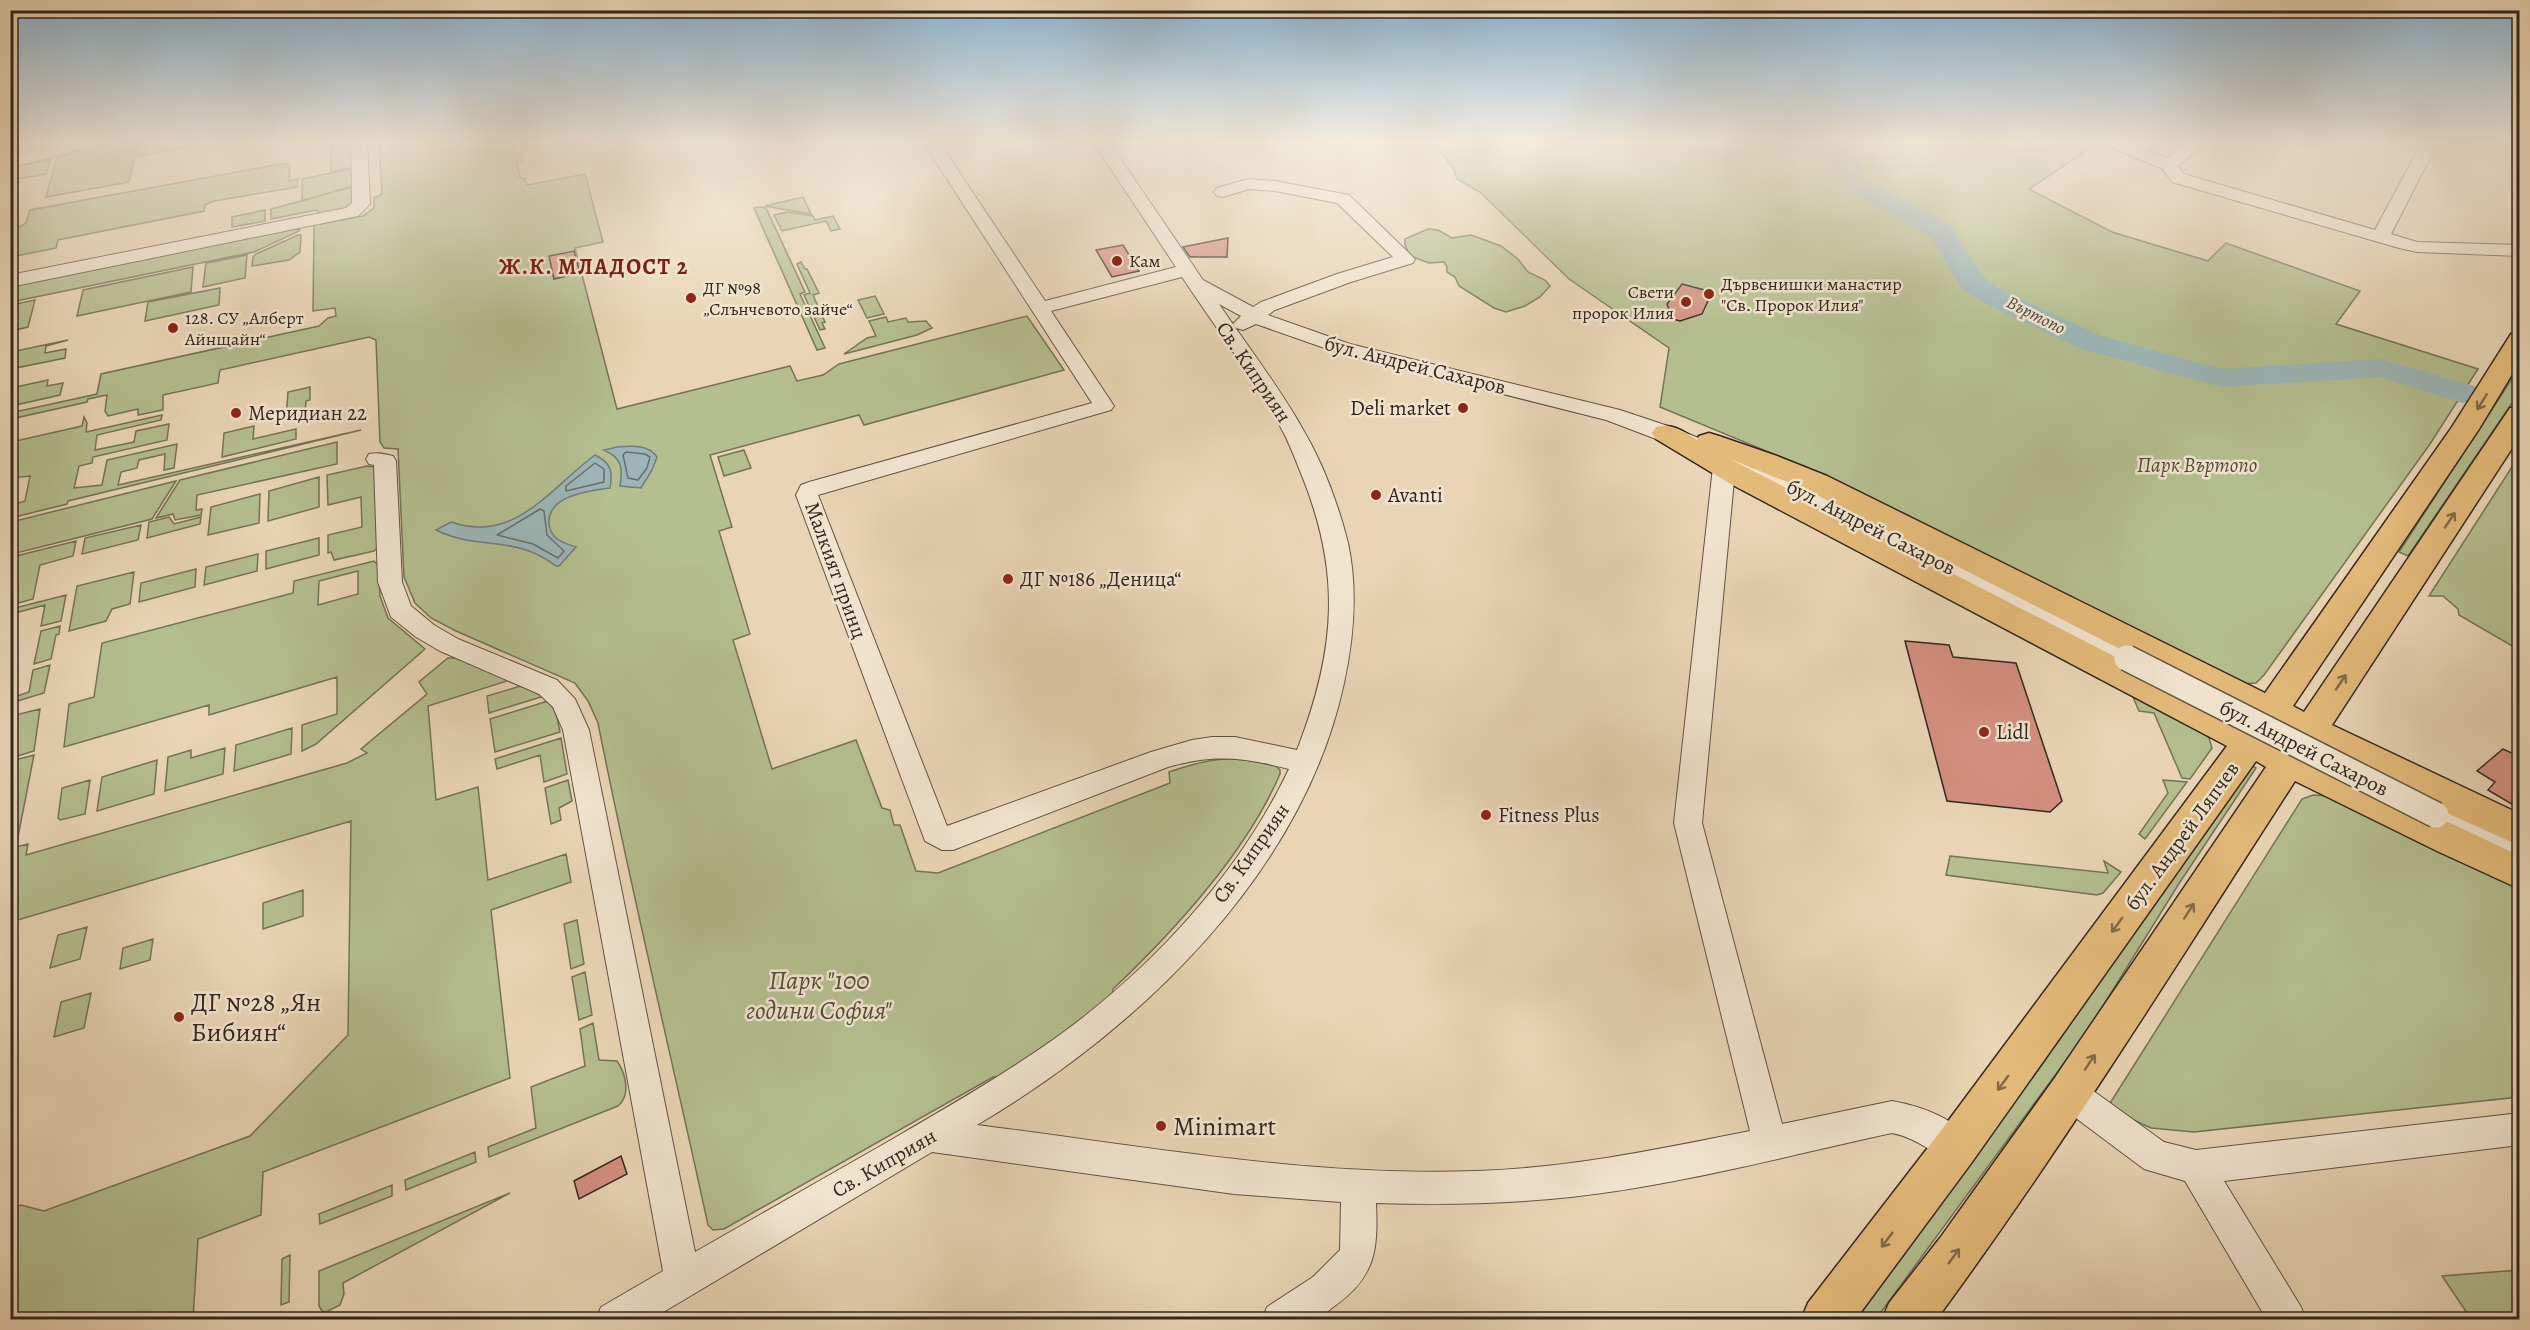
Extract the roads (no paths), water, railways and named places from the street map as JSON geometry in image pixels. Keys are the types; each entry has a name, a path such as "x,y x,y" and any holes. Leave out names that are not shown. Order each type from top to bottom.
{"main road":[{"name":"бул. Андрей Ляпчев","path":"1825,1320 1956,1147 2261,726 2465,429 2520,339"},
{"name":"бул. Андрей Ляпчев","path":"1906,1320 1956,1254 2069,1093 2520,414"},
{"path":"1666,433 1724,467 2261,726"},
{"path":"1666,433 1732,449 1817,483 2298,746 2520,873"},
{"path":"2298,746 2520,831"}],"street":[{"path":"10,281 352,212 361,204"},
{"name":"Малкият принц","path":"972,204 1104,405 817,487 809,490 807,495 935,833 942,838 953,838 1161,759 1188,751 1214,747 1235,748 1306,763"},
{"name":"Св. Киприян","path":"614,1320 931,1136 1047,1062 1098,1024 1145,982 1194,931 1250,860 1287,802 1306,763 1321,723 1335,672 1341,633 1342,584 1336,545 1313,474 1291,426 1241,355 1143,204"},
{"path":"1241,355 1261,319 1275,304 1344,278 1406,259 1347,204"},
{"path":"2269,204 2418,247 2520,251"},
{"path":"2380,237 2397,204"},
{"path":"1040,308 1190,275"},
{"name":"бул. Андрей Сахаров","path":"1190,275 1214,294 1261,319 1343,348 1603,412 1666,433 1769,475 2436,815 2520,855"},
{"path":"377,459 385,461 390,582 400,611 425,632 449,645 548,687 559,694 571,715 578,740 683,1280"},
{"path":"1724,467 1688,824 1770,1143"},
{"path":"2069,1093 2156,1157 2196,1167 2520,1129"},
{"path":"931,1136 1234,1177 1358,1186 1477,1188 1572,1180 1651,1168 1892,1117 1914,1120 1932,1129 1956,1147"},
{"path":"2196,1167 2288,1320"},
{"path":"1280,1320 1342,1276 1355,1262 1358,1251 1358,1186"}],"water":[{"path":"617,447 645,448 657,457 641,488 620,486 620,464 615,456 604,450"},
{"path":"595,455 605,461 610,468 610,488 571,496 555,507 550,514 549,524 552,534 559,540 576,547 559,566 526,550 467,540 436,530 451,522 474,527 494,526 513,519 530,510"}],"waterway":[{"name":"Въртопо","path":"1893,204 1942,233 1972,283 1992,296 2090,342 2221,378 2381,368 2463,393"}],"place":[{"name":"Кам","path":"1117,261"},
{"name":"Дървенишки манастир \"Св. Пророк Илия\"","path":"1709,294"},
{"name":"ДГ №98 „Слънчевото зайче“","path":"691,298"},
{"name":"Свети пророк Илия","path":"1686,302"},
{"name":"128. СУ „Алберт Айнщайн“","path":"173,328"},
{"name":"Deli market","path":"1463,408"},
{"name":"Меридиан 22","path":"236,413"},
{"name":"Avanti","path":"1376,495"},
{"name":"ДГ №186 „Деница“","path":"1008,579"},
{"name":"Lidl","path":"1984,732"},
{"name":"Fitness Plus","path":"1486,815"},
{"name":"ДГ №28 „Ян Бибиян“","path":"179,1017"},
{"name":"Minimart","path":"1161,1126"}],"district":[{"name":"Ж.К. МЛАДОСТ 2","path":"594,266"}],"park label":[{"name":"Парк Въртопо","path":"2197,465"},
{"name":"Парк \"100 години София\"","path":"819,995"}]}
